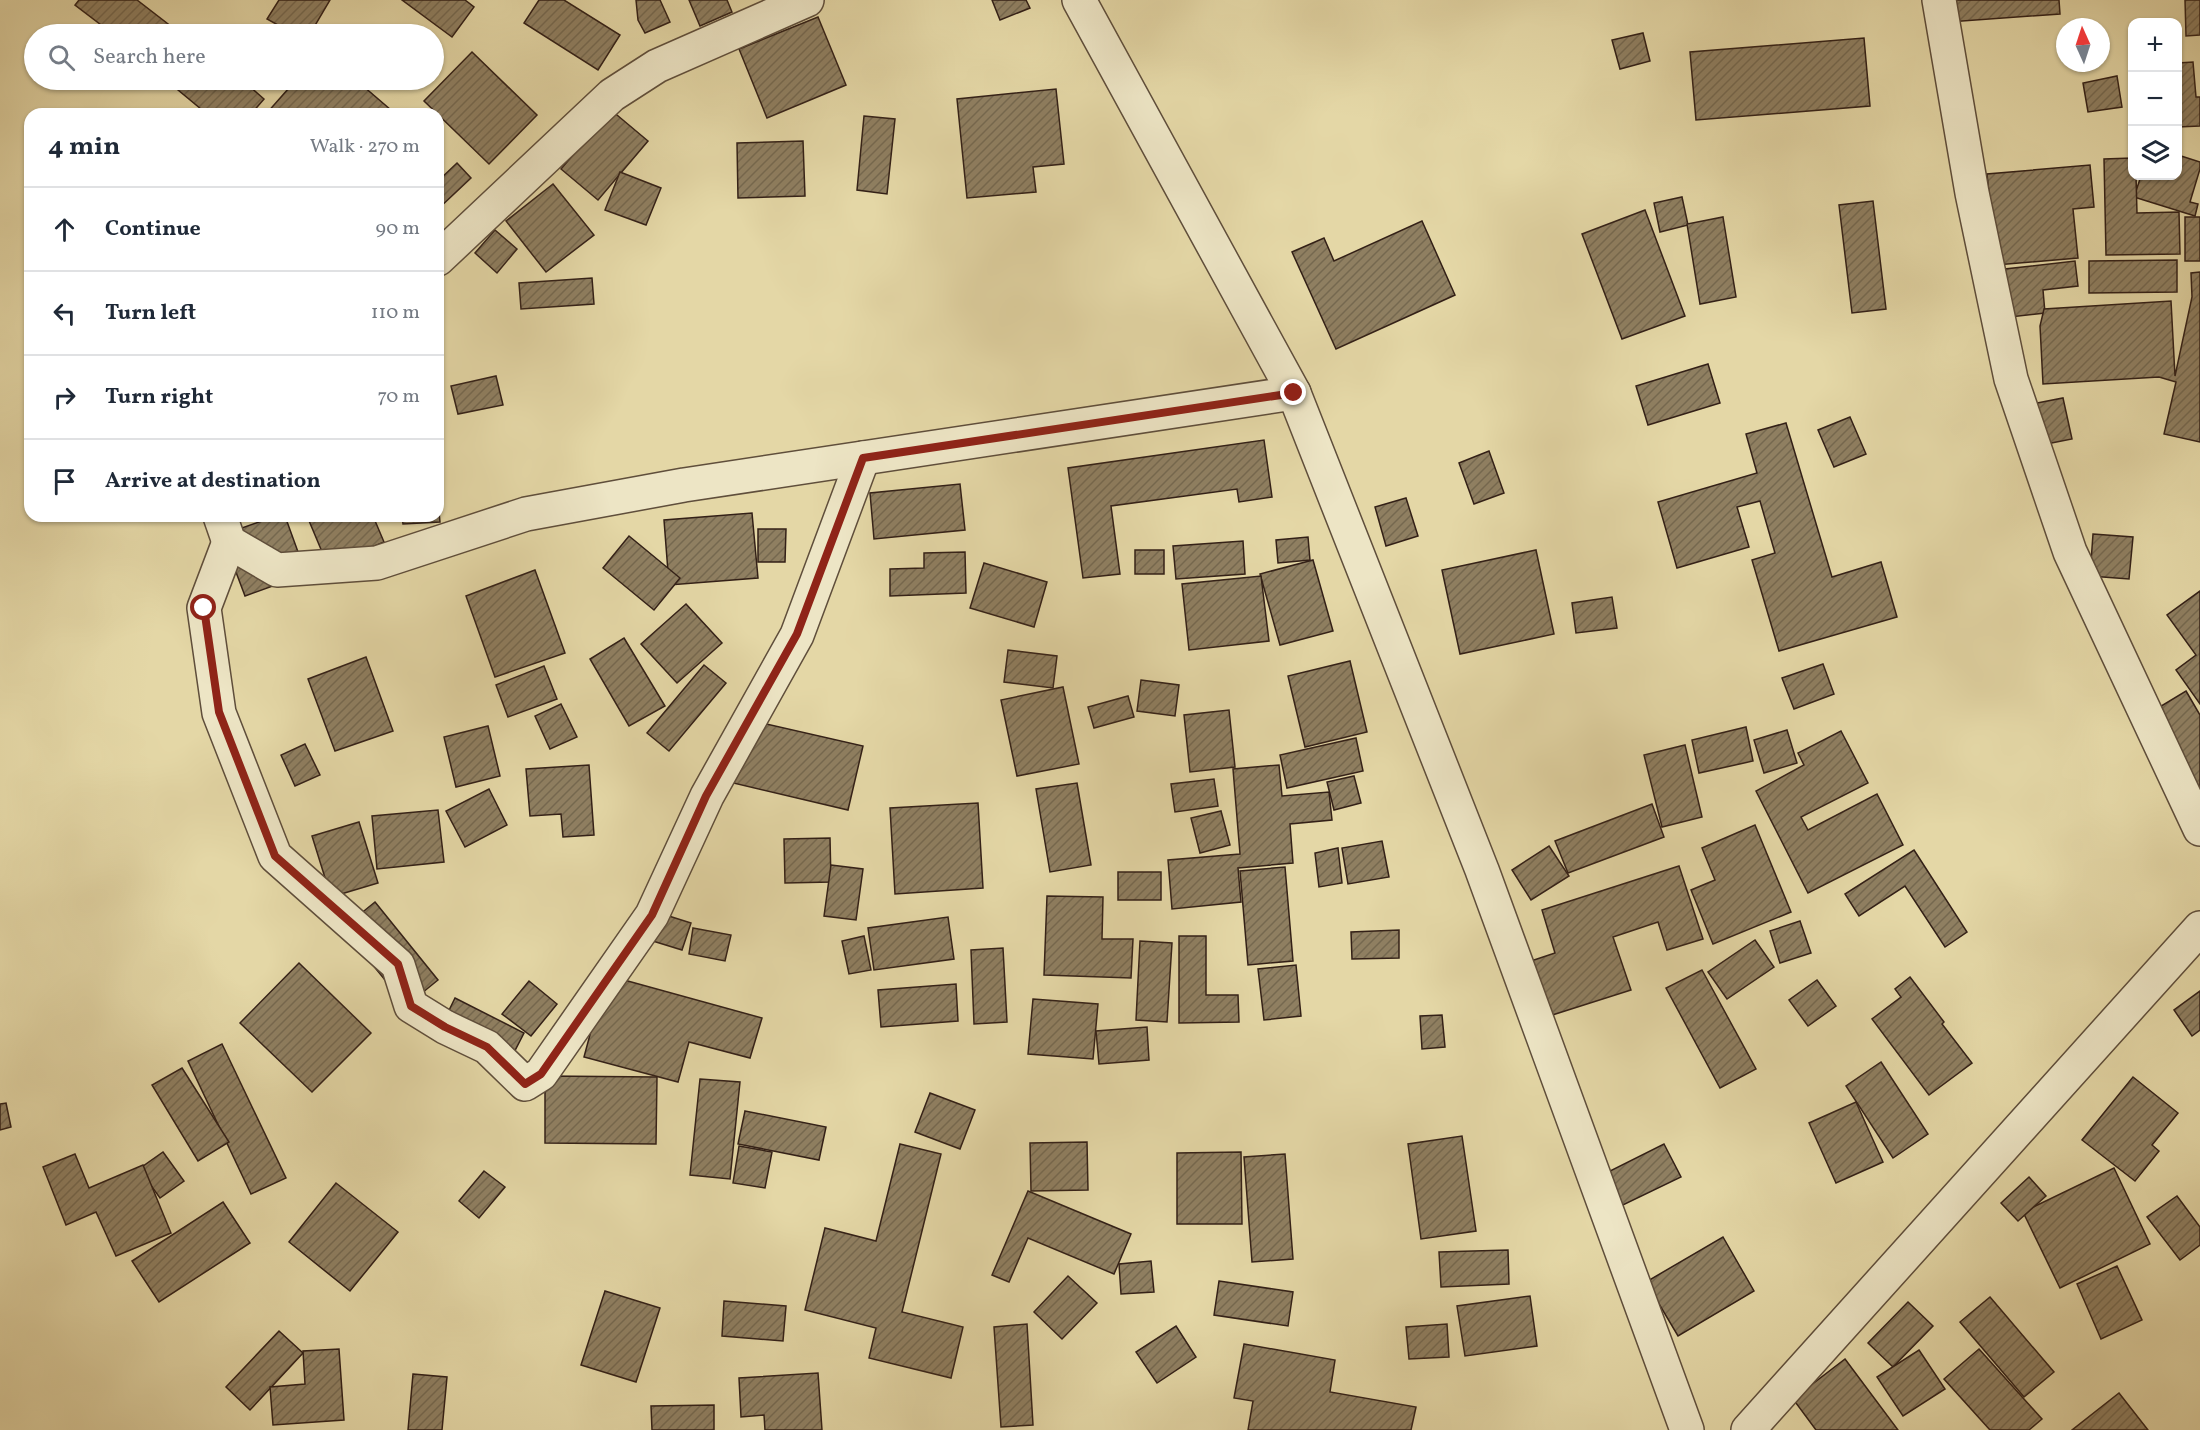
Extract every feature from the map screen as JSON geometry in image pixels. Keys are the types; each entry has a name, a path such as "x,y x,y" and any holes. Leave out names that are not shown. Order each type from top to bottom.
{"street":[{"path":"444,253 612,95 657,66 807,0"},
{"path":"1079,0 1294,393 1482,870 1687,1430"},
{"path":"1939,0 1972,193 2011,378 2070,552 2200,829"},
{"path":"863,458 797,634 706,796 652,915 548,1065 541,1074 525,1084 487,1047 445,1027 411,1006 398,964 275,856 219,712 215,689 204,608 225,529 277,570 376,562 526,514 684,485 863,458 1294,393"},
{"path":"1748,1430 2200,928"}],"building":[{"path":"79,0 137,0 168,24 100,24 75,5"},
{"path":"279,0 330,0 316,24 276,24 267,19"},
{"path":"402,0 465,0 474,7 452,37 444,31 444,24 434,24"},
{"path":"539,0 564,0 620,35 598,70 524,23"},
{"path":"636,0 660,0 670,22 645,33 638,20"},
{"path":"689,0 727,0 732,12 700,26"},
{"path":"992,0 1026,0 1030,8 1000,20"},
{"path":"1933,0 2059,0 2060,14 1935,23"},
{"path":"2185,0 2200,0 2200,35 2186,36"},
{"path":"818,17 846,85 767,118 739,49"},
{"path":"1643,33 1650,61 1620,69 1612,40"},
{"path":"1864,38 1870,106 1696,120 1690,52"},
{"path":"472,52 537,115 489,164 444,120 444,108 431,108 424,101 435,90 444,90 444,81"},
{"path":"2193,62 2196,97 2200,97 2200,126 2182,127 2182,63"},
{"path":"2117,76 2122,107 2088,112 2083,83"},
{"path":"1056,89 1064,164 1033,167 1036,192 967,198 957,99"},
{"path":"178,90 254,90 264,99 256,108 200,108"},
{"path":"287,90 368,90 389,108 271,108"},
{"path":"611,110 648,141 598,200 561,169"},
{"path":"864,116 895,119 887,194 857,190"},
{"path":"803,141 805,196 738,198 737,143"},
{"path":"2182,156 2200,162 2190,202 2198,204 2195,216 2134,197 2140,180 2182,180"},
{"path":"2128,158 2128,180 2136,180 2137,213 2179,212 2180,254 2106,255 2104,159"},
{"path":"457,163 471,178 444,203 444,175"},
{"path":"2090,165 2094,207 2073,209 2078,258 1996,265 1987,174"},
{"path":"620,172 661,188 646,225 605,210"},
{"path":"553,184 594,235 546,272 506,221"},
{"path":"1682,197 1688,225 1660,232 1654,203"},
{"path":"1873,201 1886,309 1852,313 1839,205"},
{"path":"1645,210 1685,316 1622,339 1582,234"},
{"path":"1723,217 1736,297 1700,304 1687,224"},
{"path":"2185,217 2200,217 2200,261 2185,261"},
{"path":"1422,221 1455,295 1336,349 1292,252 1324,238 1334,261"},
{"path":"495,230 517,249 497,273 475,253"},
{"path":"2177,260 2177,292 2089,293 2089,261"},
{"path":"2075,261 2078,286 2043,290 2045,313 2010,317 2005,269"},
{"path":"2200,272 2200,442 2164,434 2176,382 2159,377 2043,384 2040,326 2044,309 2171,301 2175,376 2192,297 2191,273"},
{"path":"592,278 594,304 521,309 519,283"},
{"path":"1708,364 1720,403 1648,425 1636,386"},
{"path":"496,376 503,405 458,414 451,386"},
{"path":"2063,398 2072,439 2041,445 2032,404"},
{"path":"1850,417 1866,454 1834,467 1818,430"},
{"path":"1786,423 1832,577 1881,562 1897,617 1779,651 1752,560 1775,553 1760,501 1737,507 1749,547 1677,568 1658,502 1757,473 1746,434"},
{"path":"1264,440 1272,497 1239,502 1237,489 1111,506 1120,574 1083,578 1068,468"},
{"path":"1489,451 1504,493 1474,504 1459,463"},
{"path":"960,484 965,530 874,539 870,493"},
{"path":"1406,498 1418,536 1386,546 1375,507"},
{"path":"752,513 758,578 669,585 664,520"},
{"path":"259,522 287,522 306,574 245,596 222,535"},
{"path":"310,522 376,522 384,542 328,566"},
{"path":"403,522 440,522 403,524"},
{"path":"758,529 786,529 785,562 758,562"},
{"path":"2093,534 2133,537 2129,579 2090,576"},
{"path":"629,536 680,578 654,610 603,568"},
{"path":"1308,537 1310,560 1278,563 1276,540"},
{"path":"1243,541 1245,574 1176,579 1173,546"},
{"path":"1135,550 1164,550 1164,574 1135,574"},
{"path":"1536,550 1554,634 1460,654 1442,570"},
{"path":"965,552 966,593 890,596 890,569 924,568 924,553"},
{"path":"1313,560 1333,631 1280,645 1260,574"},
{"path":"984,563 1047,582 1034,627 970,608"},
{"path":"535,570 565,653 495,677 466,596"},
{"path":"1261,576 1269,641 1189,650 1182,584"},
{"path":"2200,591 2200,704 2176,670 2196,655 2167,615"},
{"path":"1612,597 1617,628 1576,633 1572,603"},
{"path":"686,604 722,643 677,683 641,644"},
{"path":"624,638 665,706 629,726 590,659"},
{"path":"1008,650 1057,656 1053,688 1004,682"},
{"path":"366,657 393,731 335,751 308,679"},
{"path":"1350,661 1367,732 1305,747 1288,676"},
{"path":"1823,664 1834,694 1794,709 1782,678"},
{"path":"704,665 726,683 669,751 647,733"},
{"path":"544,666 557,699 508,717 496,685"},
{"path":"1141,680 1179,685 1175,716 1137,711"},
{"path":"1063,687 1079,764 1017,776 1001,700"},
{"path":"2186,691 2200,715 2200,802 2143,717"},
{"path":"1128,696 1134,717 1094,728 1088,707"},
{"path":"561,704 577,737 550,749 535,716"},
{"path":"1229,710 1235,767 1190,772 1184,715"},
{"path":"740,718 863,746 848,810 725,781"},
{"path":"488,726 500,776 456,787 444,737"},
{"path":"1746,727 1753,761 1699,773 1692,740"},
{"path":"1787,730 1797,763 1764,773 1754,740"},
{"path":"1841,731 1868,783 1801,817 1808,830 1877,794 1903,845 1808,893 1756,791 1804,765 1798,753"},
{"path":"1356,738 1363,771 1287,788 1280,755"},
{"path":"305,744 320,775 295,786 281,755"},
{"path":"1685,745 1702,817 1662,827 1644,755"},
{"path":"589,765 594,835 563,837 561,814 530,816 526,769"},
{"path":"1279,765 1282,796 1329,792 1332,820 1290,824 1293,863 1238,868 1241,902 1172,909 1168,860 1240,854 1233,769"},
{"path":"1354,776 1361,803 1334,810 1327,782"},
{"path":"1214,779 1218,806 1175,812 1171,784"},
{"path":"1077,783 1091,865 1050,872 1036,789"},
{"path":"489,789 507,825 465,847 446,811"},
{"path":"978,803 983,888 895,894 890,808"},
{"path":"1652,804 1664,837 1568,873 1555,841"},
{"path":"438,810 444,862 377,869 372,816"},
{"path":"1221,811 1230,845 1200,853 1191,818"},
{"path":"359,822 378,883 331,897 312,836"},
{"path":"1755,825 1791,912 1713,944 1691,890 1715,880 1702,848"},
{"path":"830,838 831,882 785,883 784,839"},
{"path":"1382,841 1389,877 1348,884 1342,848"},
{"path":"1549,846 1569,876 1531,900 1512,870"},
{"path":"1338,848 1342,883 1319,887 1315,853"},
{"path":"1914,850 1967,932 1945,947 1905,886 1859,916 1845,894"},
{"path":"831,865 863,869 856,920 824,916"},
{"path":"1679,866 1703,939 1667,950 1658,922 1613,937 1631,990 1546,1017 1528,962 1555,953 1542,910"},
{"path":"1285,867 1293,961 1248,965 1240,871"},
{"path":"1118,872 1161,872 1161,900 1118,900"},
{"path":"1047,896 1103,897 1102,939 1133,939 1131,978 1044,975"},
{"path":"375,902 438,980 406,1006 343,928"},
{"path":"653,911 691,923 682,950 643,938"},
{"path":"948,917 954,959 874,970 868,928"},
{"path":"1800,921 1811,953 1780,963 1770,931"},
{"path":"693,928 731,935 725,961 689,954"},
{"path":"1399,930 1399,958 1352,959 1351,932"},
{"path":"864,936 871,970 849,974 842,941"},
{"path":"1179,936 1206,936 1206,995 1238,995 1239,1022 1179,1023"},
{"path":"1755,940 1774,967 1727,999 1708,972"},
{"path":"1140,941 1172,943 1167,1022 1136,1020"},
{"path":"1003,948 1007,1022 974,1024 971,950"},
{"path":"299,963 371,1033 312,1092 240,1023"},
{"path":"1296,965 1301,1016 1264,1020 1258,969"},
{"path":"1702,970 1756,1069 1720,1088 1666,988"},
{"path":"606,975 762,1018 750,1058 689,1042 678,1082 584,1057"},
{"path":"1910,977 1972,1063 1929,1095 1872,1019 1901,997 1895,989"},
{"path":"1817,980 1836,1006 1808,1026 1789,1000"},
{"path":"529,981 557,1004 531,1036 502,1014"},
{"path":"956,984 958,1021 881,1027 878,990"},
{"path":"2200,991 2200,1030 2192,1036 2174,1010"},
{"path":"455,998 524,1033 505,1070 437,1035"},
{"path":"1033,999 1098,1004 1093,1059 1028,1054"},
{"path":"1442,1015 1445,1047 1422,1049 1420,1016"},
{"path":"1147,1027 1149,1060 1099,1064 1096,1031"},
{"path":"222,1044 286,1178 251,1194 188,1061"},
{"path":"1881,1062 1928,1134 1893,1158 1846,1086"},
{"path":"182,1068 229,1142 198,1161 152,1085"},
{"path":"545,1076 657,1077 656,1144 545,1143"},
{"path":"2133,1077 2178,1113 2152,1145 2159,1151 2135,1181 2082,1140"},
{"path":"700,1079 740,1082 730,1179 690,1175"},
{"path":"930,1093 975,1110 960,1149 915,1132"},
{"path":"1856,1102 1883,1162 1836,1183 1809,1123"},
{"path":"6,1103 11,1127 0,1130 0,1104"},
{"path":"745,1111 826,1127 819,1160 738,1144"},
{"path":"1462,1136 1476,1231 1421,1239 1408,1144"},
{"path":"1087,1142 1088,1190 1031,1191 1030,1143"},
{"path":"900,1144 941,1154 902,1312 963,1327 951,1378 869,1358 876,1328 805,1310 825,1228 876,1241"},
{"path":"1664,1144 1681,1177 1600,1216 1584,1184"},
{"path":"739,1146 772,1152 765,1188 733,1183"},
{"path":"163,1152 184,1181 160,1198 139,1169"},
{"path":"1241,1152 1242,1224 1177,1224 1177,1153"},
{"path":"75,1154 89,1188 143,1165 171,1233 116,1256 96,1212 66,1225 43,1167"},
{"path":"1285,1154 1293,1259 1252,1262 1244,1157"},
{"path":"2114,1168 2150,1244 2060,1288 2023,1212"},
{"path":"484,1171 505,1187 479,1218 459,1201"},
{"path":"2029,1177 2046,1196 2018,1221 2001,1203"},
{"path":"336,1183 398,1232 350,1291 289,1242"},
{"path":"1028,1191 1131,1234 1114,1274 1028,1238 1009,1282 992,1275"},
{"path":"2177,1196 2200,1227 2200,1245 2180,1260 2147,1217"},
{"path":"223,1202 250,1243 159,1302 132,1261"},
{"path":"1723,1237 1754,1291 1678,1336 1646,1282"},
{"path":"1508,1250 1509,1284 1441,1287 1439,1252"},
{"path":"1151,1261 1154,1292 1121,1294 1119,1264"},
{"path":"2117,1266 2142,1320 2101,1339 2077,1284"},
{"path":"1068,1276 1097,1303 1062,1339 1034,1312"},
{"path":"1219,1281 1293,1292 1288,1326 1214,1315"},
{"path":"605,1291 660,1308 636,1382 581,1365"},
{"path":"1530,1296 1537,1346 1465,1356 1457,1306"},
{"path":"1990,1297 2054,1372 2024,1397 1960,1322"},
{"path":"724,1301 786,1306 783,1341 722,1336"},
{"path":"1908,1302 1933,1326 1893,1367 1868,1343"},
{"path":"1027,1324 1033,1425 1001,1427 994,1327"},
{"path":"1447,1324 1449,1357 1409,1359 1406,1327"},
{"path":"1176,1326 1196,1357 1157,1383 1136,1352"},
{"path":"279,1331 303,1353 250,1410 226,1387"},
{"path":"1244,1344 1335,1360 1330,1392 1416,1407 1411,1430 1248,1430 1253,1401 1234,1398"},
{"path":"339,1349 344,1420 273,1425 270,1387 305,1384 303,1351"},
{"path":"1979,1349 2042,1419 2029,1430 1990,1430 1944,1379"},
{"path":"1919,1350 1945,1389 1903,1416 1877,1377"},
{"path":"1845,1359 1898,1430 1816,1430 1793,1399"},
{"path":"818,1373 822,1430 765,1430 764,1415 741,1417 739,1378"},
{"path":"413,1374 447,1377 442,1430 408,1430"},
{"path":"2119,1393 2148,1430 2072,1430"},
{"path":"714,1405 714,1430 652,1430 651,1406"}],"route":[{"path":"204,608 219,712 275,856 398,964 411,1006 445,1027 487,1047 525,1084 541,1074 652,915 706,796 797,634 863,458 1294,393"}]}
